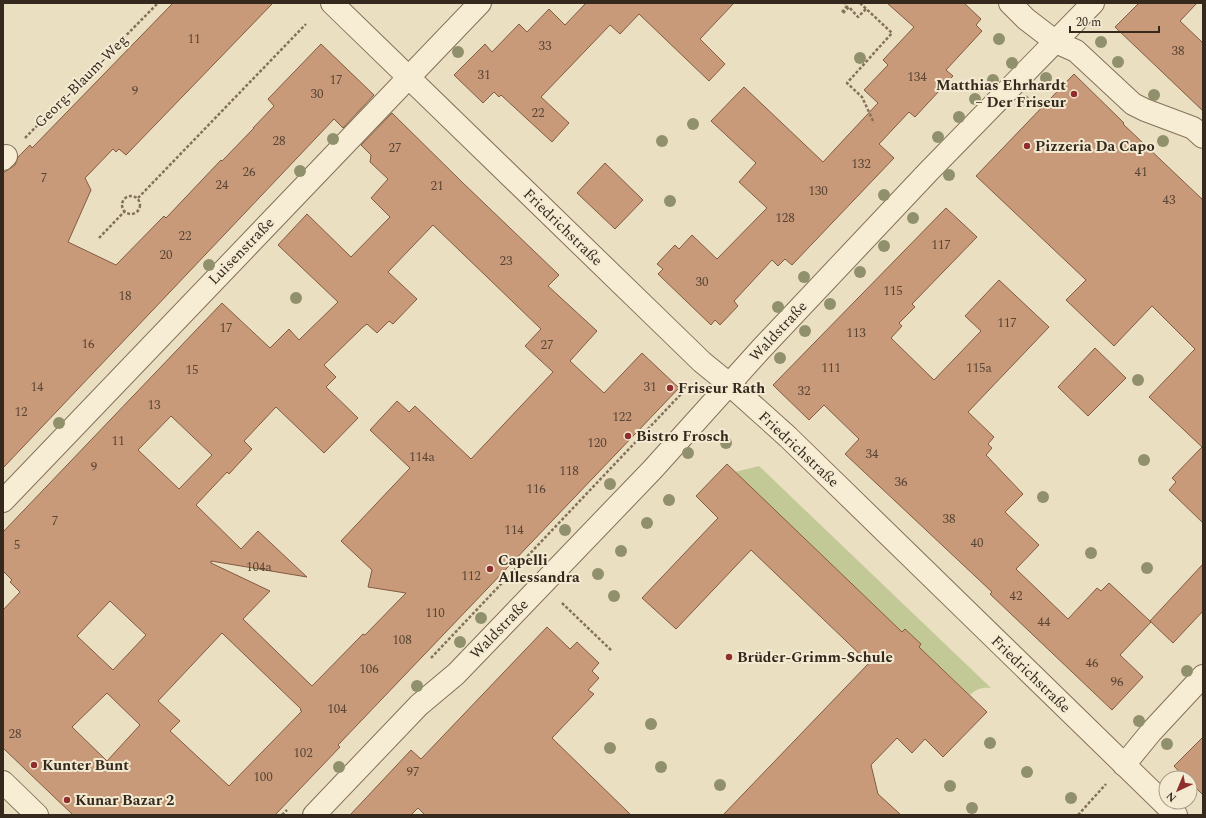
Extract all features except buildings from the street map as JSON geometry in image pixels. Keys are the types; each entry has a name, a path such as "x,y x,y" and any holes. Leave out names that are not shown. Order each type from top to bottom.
{"street":[{"name":"Friedrichstraße","path":"332,3 409,76 702,362 788,437 1176,815"},
{"name":"Luisenstraße","path":"3,501 480,3"},
{"path":"1010,3 1026,19 1056,42 1076,51 1133,104 1193,128 1203,137"},
{"name":"Waldstraße","path":"314,815 419,705 456,674 653,469 729,384 928,172 1093,3"},
{"path":"1124,765 1151,732 1203,676"},
{"path":"3,782 37,815"}],"path":[{"name":"Georg-Blaum-Weg","path":"4,158 158,3"},
{"path":"845,3 847,6 842,12 849,7 858,17 866,9"},
{"path":"860,3 892,33 848,83 862,97 874,123"},
{"path":"138,198 306,24"},
{"path":"131,195 138,198 141,204 138,211 131,214 125,211 122,205 124,198 131,195"},
{"path":"99,238 125,211"},
{"path":"430,659 682,393 686,388 685,380"},
{"path":"557,598 612,651"},
{"path":"1078,815 1108,782"},
{"path":"282,815 288,809"}],"green space":[{"path":"759,466 991,688 979,689 970,695 919,647 921,644 905,629 902,632 735,472"}],"place":[{"name":"Matthias Ehrhardt – Der Friseur","path":"1074,94"},
{"name":"Pizzeria Da Capo","path":"1027,146"},
{"name":"Friseur Rath","path":"670,388"},
{"name":"Bistro Frosch","path":"628,436"},
{"name":"Capelli Allessandra","path":"490,569"},
{"name":"Brüder-Grimm-Schule","path":"729,657"},
{"name":"Kunter Bunt","path":"34,765"},
{"name":"Kunar Bazar 2","path":"67,800"}]}
